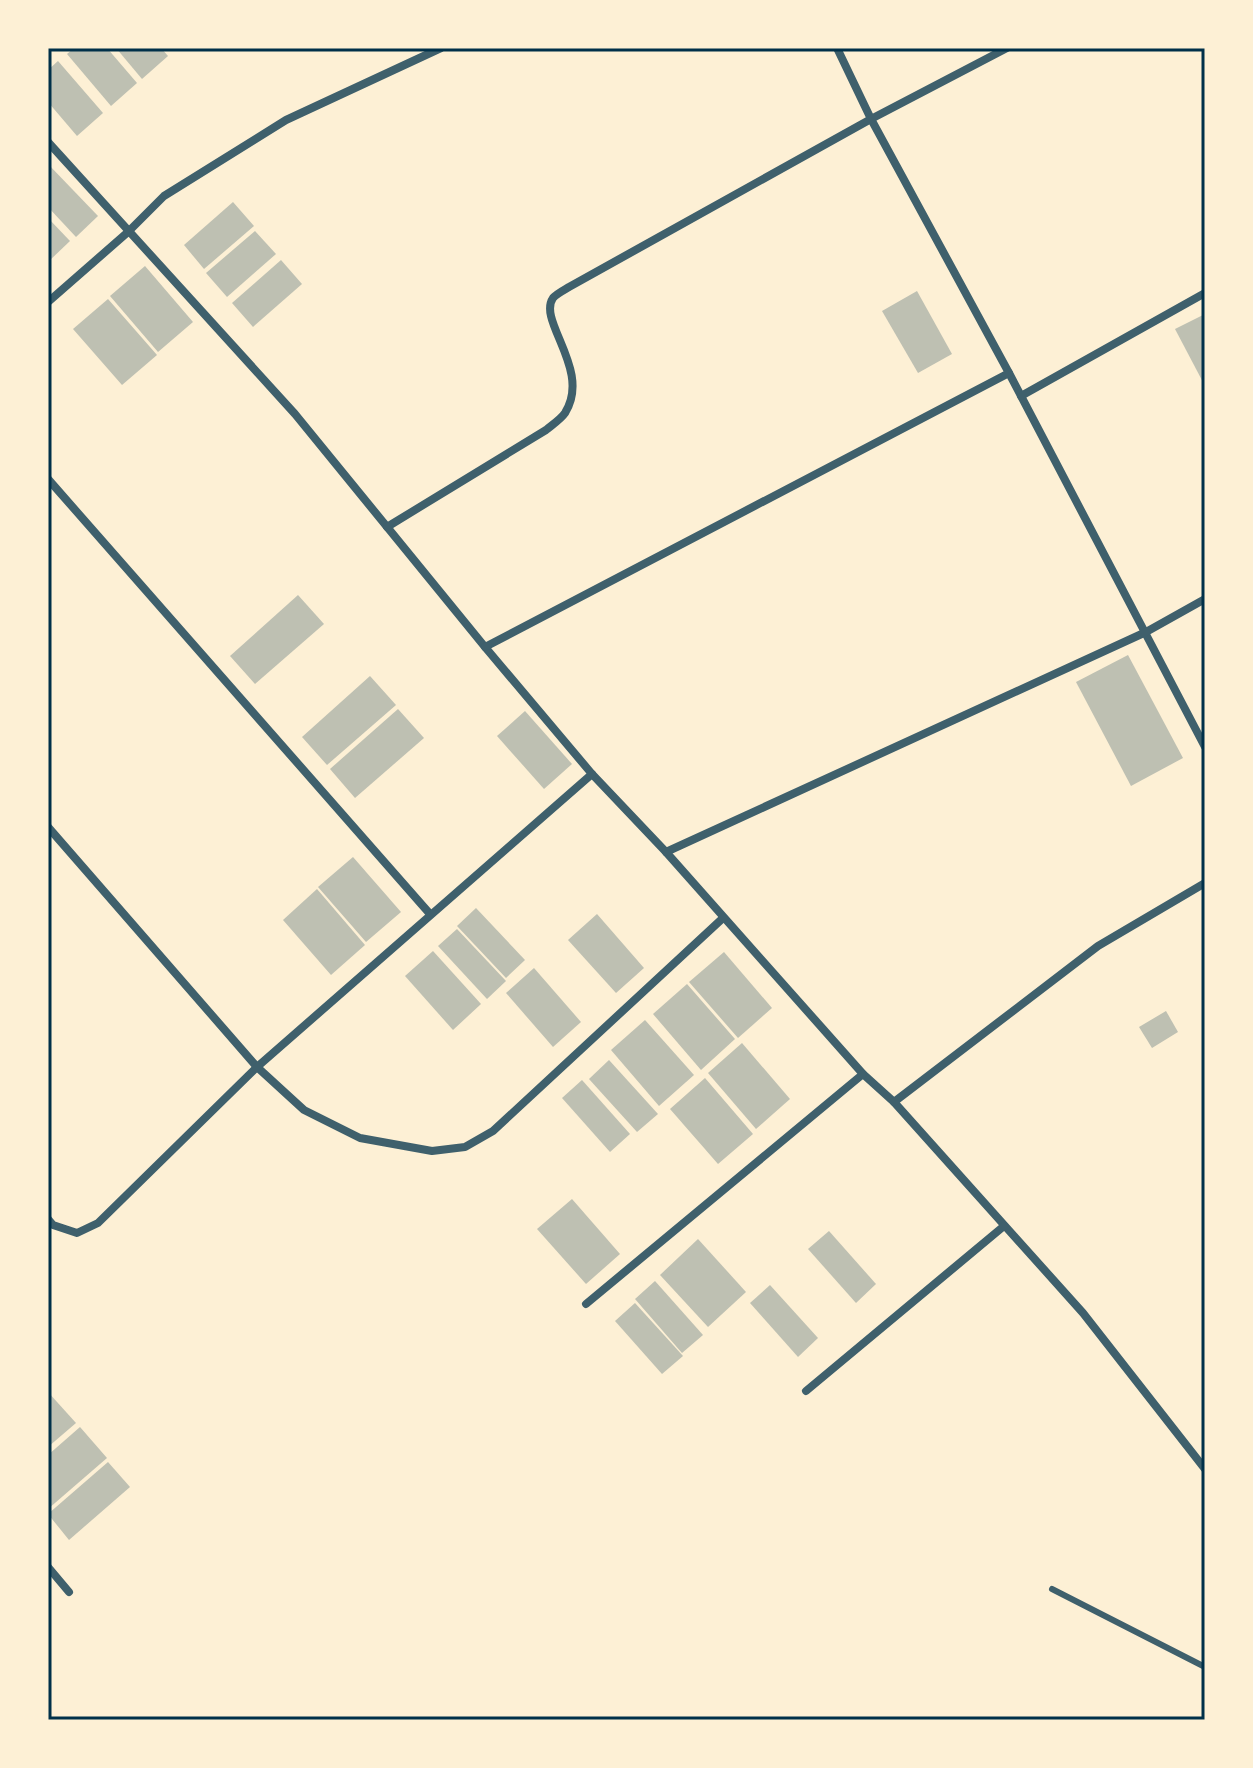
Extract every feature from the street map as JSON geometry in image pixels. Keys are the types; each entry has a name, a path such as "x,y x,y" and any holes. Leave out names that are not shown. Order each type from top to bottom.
{"street":[{"path":"48,302 164,196 286,120 441,48"},
{"path":"837,48 871,119 1009,373 1205,747"},
{"path":"387,527 546,430 564,414 574,393 572,371 549,313 554,298 871,119 1007,48"},
{"path":"48,142 295,414 592,774 1083,1313 1205,1469"},
{"path":"1021,396 1205,293"},
{"path":"485,647 1009,373"},
{"path":"48,479 430,914"},
{"path":"666,852 1146,632 1205,599"},
{"path":"48,1219 53,1225 77,1233 98,1223 257,1067 592,774"},
{"path":"48,827 257,1067 304,1110 360,1138 432,1151 465,1147 493,1131 723,918"},
{"path":"894,1102 1098,946 1205,883"},
{"path":"586,1304 863,1074"},
{"path":"806,1391 1004,1226"},
{"path":"48,1567 69,1592"}],"lane":[{"path":"1052,1589 1205,1667"}],"building":[{"path":"74,48 107,48 137,83 111,106 67,54"},
{"path":"116,48 161,48 168,56 142,79"},
{"path":"58,61 103,113 77,136 48,102 48,70"},
{"path":"48,164 98,216 76,237 48,207"},
{"path":"233,202 254,226 204,269 184,245"},
{"path":"48,218 70,241 48,262"},
{"path":"255,231 276,254 227,297 206,273"},
{"path":"281,260 302,284 253,327 232,303"},
{"path":"145,266 193,322 158,352 110,296"},
{"path":"917,291 952,354 918,373 882,311"},
{"path":"108,299 157,355 122,385 73,329"},
{"path":"1205,314 1205,386 1175,329"},
{"path":"298,595 324,624 255,684 230,656"},
{"path":"1128,655 1183,758 1131,786 1076,682"},
{"path":"370,676 396,705 327,765 302,737"},
{"path":"398,709 424,738 355,798 330,769"},
{"path":"525,711 572,764 544,789 497,736"},
{"path":"353,857 401,912 366,942 318,887"},
{"path":"317,889 365,945 331,975 283,920"},
{"path":"476,908 525,960 506,978 457,926"},
{"path":"597,914 644,968 616,993 568,940"},
{"path":"457,929 506,981 487,999 438,946"},
{"path":"433,951 481,1004 453,1030 405,976"},
{"path":"724,952 772,1008 738,1038 689,982"},
{"path":"534,968 581,1022 553,1047 506,993"},
{"path":"687,984 735,1039 701,1070 653,1014"},
{"path":"1166,1011 1178,1032 1152,1048 1139,1027"},
{"path":"645,1020 694,1075 659,1106 611,1050"},
{"path":"742,1043 790,1099 756,1129 708,1073"},
{"path":"609,1060 658,1114 637,1132 589,1079"},
{"path":"705,1078 753,1134 718,1164 670,1109"},
{"path":"582,1080 630,1134 610,1152 562,1098"},
{"path":"572,1199 620,1254 586,1284 537,1229"},
{"path":"829,1231 876,1284 856,1303 808,1249"},
{"path":"698,1239 746,1292 708,1327 660,1275"},
{"path":"655,1281 703,1335 682,1353 635,1299"},
{"path":"770,1285 818,1338 798,1357 750,1303"},
{"path":"635,1303 683,1356 662,1374 615,1321"},
{"path":"48,1392 76,1423 48,1447"},
{"path":"80,1427 107,1458 48,1509 48,1455"},
{"path":"108,1462 130,1487 69,1540 48,1514"}]}
